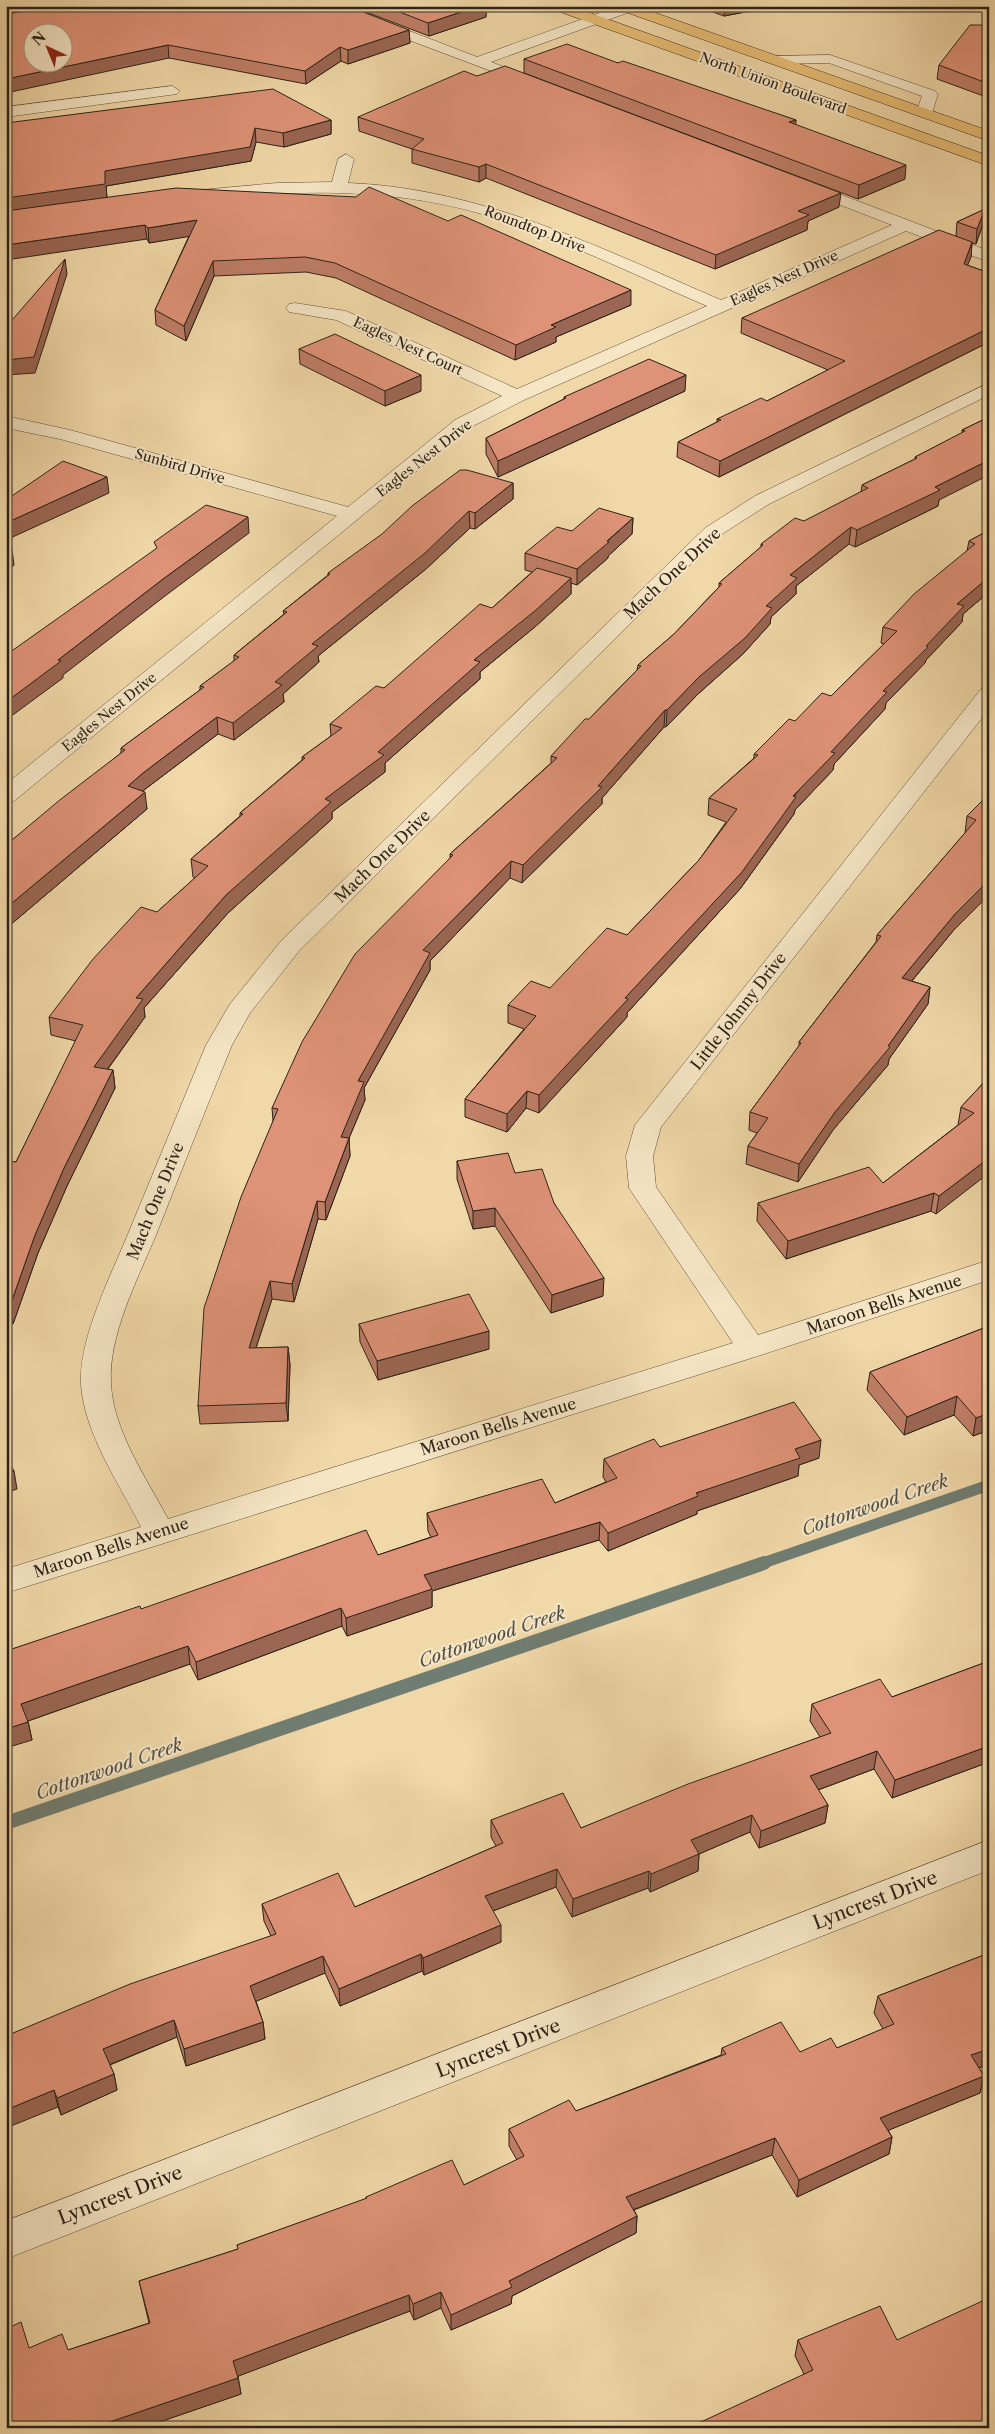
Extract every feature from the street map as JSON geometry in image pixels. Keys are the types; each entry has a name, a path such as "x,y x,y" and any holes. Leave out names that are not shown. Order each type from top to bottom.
{"main road":[{"name":"North Union Boulevard","path":"557,6 989,161"},
{"name":"North Union Boulevard","path":"628,7 775,60"},
{"name":"North Union Boulevard","path":"924,113 989,136"}],"street":[{"path":"331,6 544,87"},
{"path":"476,62 628,7"},
{"name":"North Union Boulevard","path":"775,60 830,58 921,90 930,94 924,113"},
{"path":"6,112 172,90"},
{"path":"339,185 346,159"},
{"path":"794,182 989,257"},
{"name":"Roundtop Drive","path":"169,198 258,187 339,185 420,195 502,214 721,306"},
{"name":"Eagles Nest Drive","path":"6,796 462,424 517,396 906,225"},
{"name":"Eagles Nest Court","path":"295,308 340,316 517,396"},
{"name":"Mach One Drive","path":"159,1532 106,1423 96,1384 99,1353 112,1308 215,1054 239,1010 290,946 712,532 762,500 989,388"},
{"name":"Sunbird Drive","path":"6,422 62,434 352,514"},
{"name":"Little Johnny Drive","path":"751,1348 643,1188 637,1169 648,1125 989,694"},
{"name":"Maroon Bells Avenue","path":"6,1581 751,1348 989,1270"},
{"name":"Lyncrest Drive","path":"6,2240 989,1856"}],"building":[{"path":"63,6 348,6 409,30 348,50 340,47 305,71 168,45 72,65 72,22 22,22 22,72 39,72 6,79 6,14"},
{"path":"384,6 479,6 428,23"},
{"path":"970,25 989,25 989,84 939,65"},
{"path":"567,44 618,63 623,61 796,120 789,122 906,165 859,185 524,59"},
{"path":"505,66 841,193 798,211 809,215 716,255 486,164 479,167 412,149 424,139 358,117 464,71 477,76"},
{"path":"273,89 331,120 283,133 255,128 250,147 105,171 105,184 6,198 6,123"},
{"path":"369,187 448,221 461,215 631,290 551,325 556,327 516,345 335,263 305,257 213,261 184,326 155,310 197,220 148,228 145,225 6,245 6,211 176,188 356,197"},
{"path":"985,209 977,229 957,222"},
{"path":"939,230 972,242 964,264 989,273 989,328 720,461 678,442 721,420 717,419 761,398 767,401 845,361 742,318"},
{"path":"65,259 34,357 6,360 6,327"},
{"path":"335,334 421,375 385,391 299,349"},
{"path":"649,359 686,375 498,461 486,438 566,398 564,397"},
{"path":"989,417 989,460 935,487 940,490 857,530 851,527 790,575 797,578 766,606 772,608 745,638 699,677 665,710 598,786 602,787 523,865 511,861 423,950 430,953 358,1081 364,1082 341,1137 349,1138 325,1202 317,1201 292,1284 270,1281 249,1348 288,1347 286,1403 198,1406 204,1308 241,1197 278,1109 272,1108 302,1042 355,954 453,855 450,854 557,758 551,756 585,719 589,719 641,666 638,665 674,634 722,584 719,583 763,545 761,544 795,518 804,521 868,488 862,485 917,458 915,457"},
{"path":"63,461 107,477 6,523 6,500"},
{"path":"460,470 467,470 513,483 475,513 469,511 425,553 312,644 318,646 275,682 282,685 233,723 217,717 143,773 128,786 145,792 6,908 6,845 61,799 125,750 121,748 204,687 200,686 239,657 234,655 287,612 283,611 330,574 328,573 382,534 412,506"},
{"path":"206,505 248,517 163,579 58,660 61,661 6,702 6,655 157,548 154,542"},
{"path":"599,508 633,518 607,541 609,542 577,569 525,553 557,527 572,531"},
{"path":"989,530 989,577 957,604 964,606 926,646 928,647 883,691 887,692 831,752 835,753 793,796 796,797 742,872 625,998 628,999 539,1095 527,1091 507,1114 465,1099 536,1016 508,1005 531,981 550,988 607,928 627,935 699,860 737,809 709,798 758,755 754,754 789,719 795,721 822,693 831,696 897,631 883,627 914,594 975,544 969,541"},
{"path":"6,548 12,549 6,555"},
{"path":"537,568 571,578 536,610 474,660 480,662 378,752 384,755 325,799 331,802 226,895 136,998 143,999 94,1067 113,1070 64,1168 35,1235 10,1306 6,1306 6,1161 16,1162 83,1025 49,1017 93,959 141,907 157,912 208,866 191,859 243,814 240,813 305,758 302,757 342,728 330,724 376,686 384,688 480,604 492,608"},
{"path":"989,794 989,880 955,914 902,978 930,987 888,1046 890,1047 835,1112 799,1164 748,1146 768,1118 750,1112 801,1043 799,1042 881,936 877,935 976,820 967,816"},
{"path":"989,1077 989,1158 939,1196 934,1193 788,1241 758,1203 869,1167 883,1183 974,1113 961,1107"},
{"path":"508,1153 515,1173 542,1169 554,1203 604,1278 552,1295 495,1208 473,1211 457,1161"},
{"path":"469,1294 489,1331 377,1361 359,1324"},
{"path":"989,1326 989,1413 976,1418 957,1396 907,1417 870,1372"},
{"path":"794,1402 821,1440 795,1449 800,1458 696,1493 698,1496 608,1533 600,1522 424,1575 432,1589 346,1618 341,1608 196,1662 188,1646 21,1704 28,1722 6,1729 6,1651 140,1606 141,1609 366,1530 378,1555 438,1535 427,1513 542,1479 555,1503 617,1478 604,1459 654,1439 660,1447"},
{"path":"6,1456 14,1471 6,1474"},
{"path":"989,1661 989,1746 895,1780 877,1751 810,1776 828,1805 761,1831 752,1815 691,1840 699,1854 651,1874 649,1871 573,1899 557,1869 485,1896 501,1925 423,1958 421,1954 339,1989 323,1956 250,1986 263,2022 184,2049 174,2020 103,2049 114,2074 57,2098 54,2090 6,2110 6,2036 130,1984 276,1934 262,1904 338,1873 355,1907 503,1843 491,1820 563,1793 581,1828 688,1784 831,1733 812,1704 880,1679 892,1697"},
{"path":"989,1953 989,2049 971,2055 984,2076 880,2118 892,2137 799,2180 775,2138 626,2197 637,2216 509,2281 512,2287 451,2315 441,2292 413,2304 409,2295 233,2361 238,2378 96,2428 6,2428 6,2329 21,2322 29,2348 62,2334 68,2350 150,2323 139,2281 238,2249 237,2245 367,2198 452,2160 464,2185 524,2156 509,2129 569,2100 576,2111 726,2054 722,2048 781,2022 800,2052 831,2038 837,2048 894,2024 878,1996"},
{"path":"989,2298 989,2426 984,2428 688,2428 813,2370 798,2340 880,2306 897,2340"}],"waterway":[{"name":"Cottonwood Creek","path":"760,1564 989,1485"},
{"name":"Cottonwood Creek","path":"6,1823 764,1563"}]}
